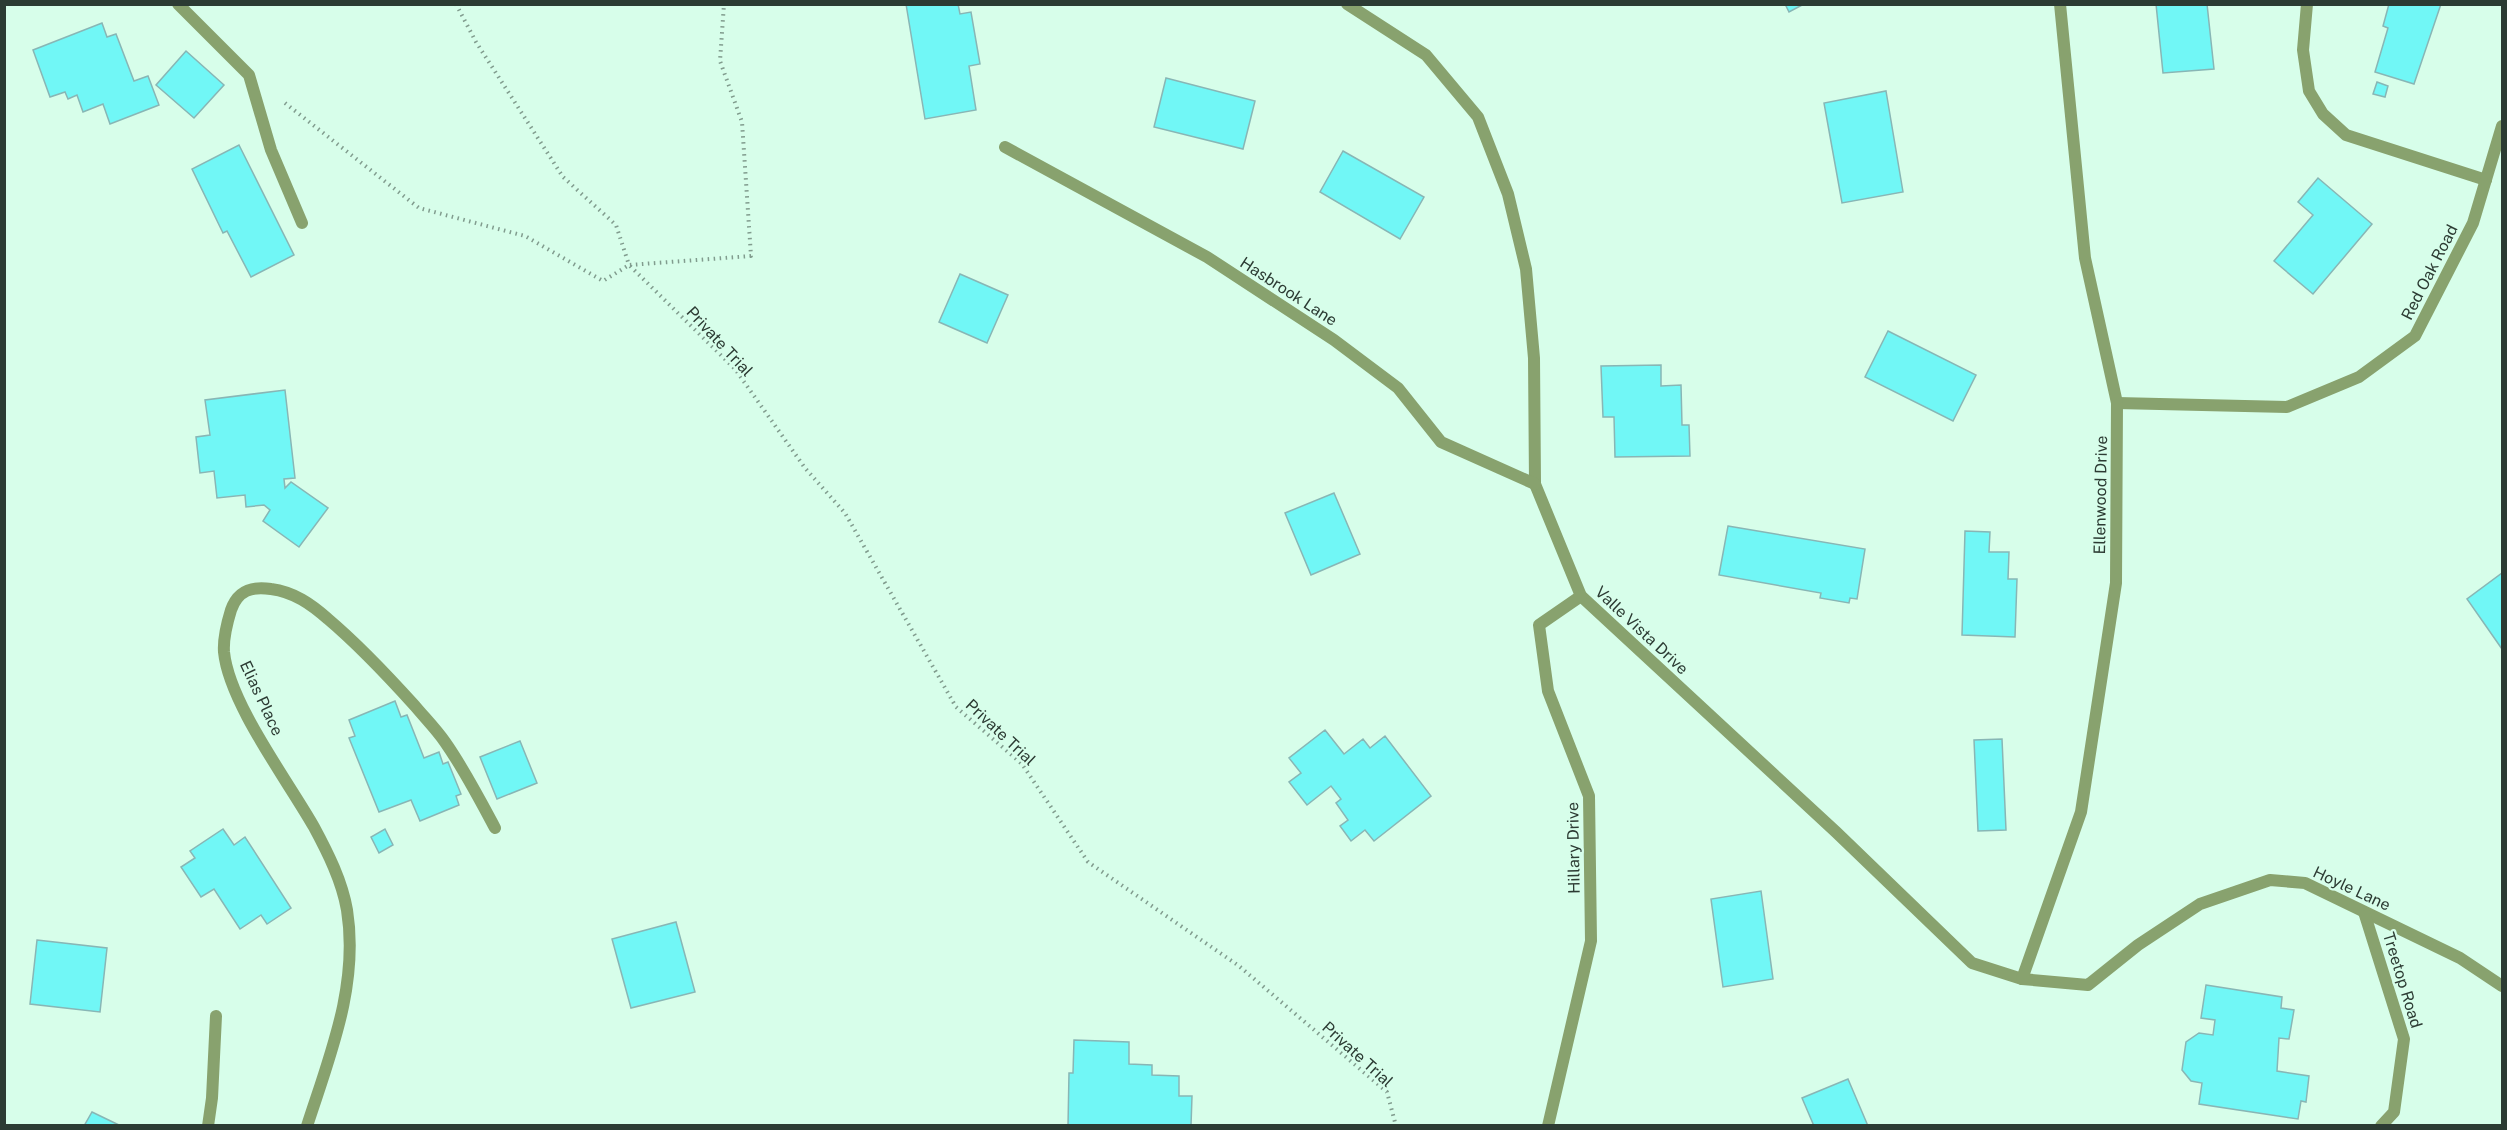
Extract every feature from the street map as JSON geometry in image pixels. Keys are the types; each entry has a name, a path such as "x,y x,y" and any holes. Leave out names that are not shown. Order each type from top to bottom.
{"street":[{"path":"178,4 249,75 271,150 302,223"},
{"name":"Valle Vista Drive","path":"1347,4 1426,55 1478,117 1508,194 1526,269 1534,358 1535,484 1581,596 1836,832 1972,963 2022,979"},
{"name":"Ellenwood Drive","path":"2022,979 2081,812 2115,583 2117,403 2085,258 2060,4"},
{"path":"2307,4 2304,60 2309,91 2323,114 2346,135 2486,180"},
{"name":"Red Oak Road","path":"2117,403 2287,407 2359,377 2415,336 2473,223 2502,126"},
{"name":"Hasbrook Lane","path":"1005,147 1207,257 1334,340 1398,388 1441,442 1535,484"},
{"name":"Elias Place","path":"307,1125 334,1042 347,988 351,944 349,925 335,870 313,827 249,718 230,677 224,651 226,624 234,600 247,589 264,588 286,591 311,604 375,661 444,740 465,772 495,828"},
{"name":"Hillary Drive","path":"1548,1125 1591,941 1589,796 1548,691 1539,625 1581,596"},
{"name":"Hoyle Lane","path":"2022,979 2088,985 2138,945 2200,904 2270,880 2305,883 2460,958 2502,986"},
{"name":"Treetop Road","path":"2364,912 2404,1040 2394,1112 2381,1125"},
{"path":"208,1125 212,1098 216,1016"}],"path":[{"path":"456,4 476,42 563,177 616,225 629,265"},
{"path":"249,75 419,208 525,236 603,281 629,265 752,256 742,123 720,61 724,4"},
{"name":"Private Trial","path":"629,265 735,369 806,468 845,513 956,707 1022,764 1088,862 1239,966 1387,1092 1396,1125"}],"building":[{"path":"906,4 958,4 960,14 971,12 980,64 969,66 976,110 925,119"},
{"path":"1785,4 1804,4 1789,12"},
{"path":"2156,4 2207,4 2214,69 2163,73"},
{"path":"2389,4 2441,4 2414,84 2375,72 2388,28 2383,26"},
{"path":"102,23 107,37 116,34 134,81 148,76 159,105 110,124 103,104 83,112 77,95 68,99 65,92 50,97 33,50"},
{"path":"186,51 224,85 194,118 156,85"},
{"path":"1166,78 1255,101 1243,149 1154,127"},
{"path":"2377,82 2388,86 2385,97 2373,94"},
{"path":"1886,91 1903,192 1842,203 1824,103"},
{"path":"239,145 294,255 251,277 227,231 223,233 192,169"},
{"path":"1343,151 1424,197 1400,239 1320,192"},
{"path":"2318,178 2372,224 2313,294 2274,261 2313,215 2298,202"},
{"path":"960,274 1008,295 987,343 939,322"},
{"path":"1888,331 1976,375 1953,421 1865,377"},
{"path":"1661,365 1661,386 1681,385 1682,425 1689,425 1690,456 1615,457 1614,417 1603,417 1601,366"},
{"path":"285,390 295,478 284,479 285,488 291,482 328,508 299,547 263,521 270,510 264,505 246,507 245,495 217,498 214,471 200,473 196,437 210,435 205,400"},
{"path":"1334,493 1360,554 1311,575 1285,513"},
{"path":"1728,526 1865,549 1857,599 1850,598 1849,603 1820,598 1821,593 1719,575"},
{"path":"1965,531 1990,532 1989,552 2009,552 2008,579 2017,579 2015,637 1962,635"},
{"path":"2502,573 2502,649 2467,599"},
{"path":"395,701 401,717 407,715 424,758 439,752 443,764 448,762 461,794 456,796 459,805 420,821 411,800 379,812 349,738 355,736 349,720"},
{"path":"1325,730 1344,754 1363,739 1370,748 1385,736 1431,796 1374,841 1365,830 1351,841 1340,826 1348,820 1336,803 1341,799 1331,786 1307,805 1289,782 1301,773 1289,758"},
{"path":"2002,739 2006,830 1978,831 1974,740"},
{"path":"520,741 537,783 497,799 480,757"},
{"path":"223,829 234,845 245,837 291,908 267,924 261,915 240,929 214,889 201,897 181,867 195,858 190,851"},
{"path":"385,829 393,845 379,853 371,837"},
{"path":"1761,891 1773,979 1723,987 1711,899"},
{"path":"676,922 695,992 631,1008 612,939"},
{"path":"37,940 107,948 100,1012 30,1004"},
{"path":"2206,985 2282,997 2281,1008 2294,1010 2289,1039 2279,1038 2277,1071 2309,1076 2306,1102 2301,1101 2298,1119 2199,1104 2202,1083 2191,1081 2182,1070 2186,1042 2199,1033 2213,1035 2215,1020 2201,1018"},
{"path":"1074,1040 1129,1042 1129,1064 1152,1065 1152,1075 1179,1076 1179,1096 1192,1096 1191,1126 1068,1126 1069,1073 1073,1073"},
{"path":"1848,1079 1868,1126 1814,1126 1802,1098"},
{"path":"92,1112 121,1126 84,1126"}]}
